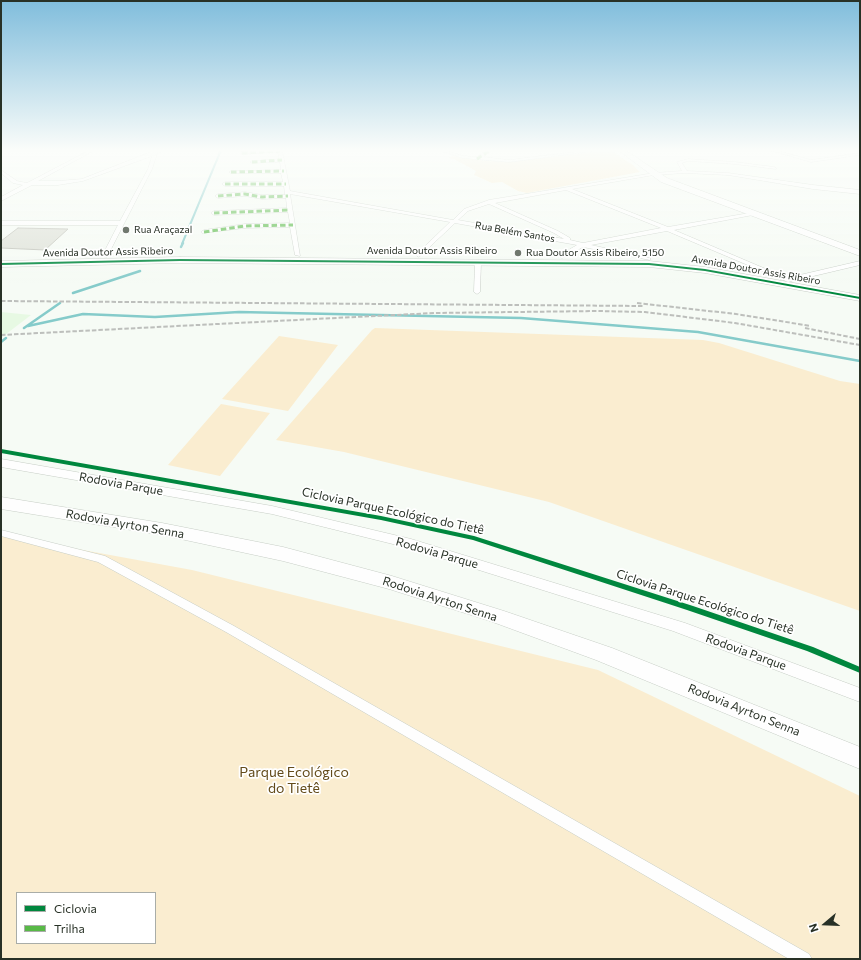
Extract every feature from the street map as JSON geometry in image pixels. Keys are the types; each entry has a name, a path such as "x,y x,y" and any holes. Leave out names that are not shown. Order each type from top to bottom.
{"highway":[{"name":"Rodovia Ayrton Senna","path":"1,503 162,529 283,554 392,582 497,616 604,654 860,758"}],"main road":[{"name":"Avenida Doutor Assis Ribeiro","path":"1,258 298,255 562,256 648,259 717,267 860,293"},
{"name":"Avenida Doutor Assis Ribeiro","path":"1,264 180,260 614,262 667,265 704,270 860,298"}],"street":[{"path":"105,256 137,195"},
{"name":"Rua Belém Santos","path":"218,196 234,195"},
{"name":"Rua Belém Santos","path":"250,195 262,197 281,195"},
{"path":"288,195 298,255"},
{"name":"Rua Belém Santos","path":"293,195 454,221 574,243 648,259"},
{"path":"419,256 466,210 490,202 532,195"},
{"path":"581,195 670,230 786,279 860,263"},
{"path":"702,195 860,253"},
{"path":"490,202 556,232 574,243"},
{"path":"214,213 290,210"},
{"path":"562,256 582,245 670,230 752,213"},
{"path":"1,223 122,223"},
{"path":"204,232 240,226 292,224"},
{"path":"477,292 478,262"},
{"name":"Rodovia Parque","path":"1,464 272,510 411,544 591,598 679,627 860,695"},
{"path":"1,533 101,559 230,629 804,959"}],"shaded area":[{"path":"1,312 31,315 1,338"}],"green space":[{"path":"375,328 703,340 719,343 840,381 860,384 860,611 549,502 344,452 276,440"},
{"path":"279,336 338,345 288,411 222,399"},
{"path":"221,404 270,413 220,476 168,465"},
{"name":"Parque Ecológico do Tietê","path":"1,535 192,570 598,670 860,796 860,959 1,959"}],"building":[{"path":"18,228 68,229 45,250 1,248 1,241"}],"waterway":[{"path":"182,244 202,195"},
{"path":"181,247 183,243"},
{"path":"73,293 140,271"},
{"path":"24,328 60,303"},
{"path":"28,326 83,314 155,317 239,312 521,318 698,332 860,361"},
{"path":"1,342 6,338"}],"railway":[{"path":"1,301 643,306"},
{"path":"637,303 736,314 811,326"},
{"path":"1,335 434,313 597,311 645,312 735,323 860,345"},
{"path":"805,328 860,339"}],"marked path":[{"path":"218,196 234,195"},
{"path":"250,195 262,197 288,196"},
{"path":"214,213 290,210"},
{"path":"204,232 245,226 293,225"}],"cycle path":[{"path":"1,264 180,260 649,264 705,270 860,298"},
{"name":"Ciclovia Parque Ecológico do Tietê","path":"1,451 381,518 474,538 690,608 810,649 860,670"}],"place":[{"name":"Rua Araçazal","path":"126,230"},
{"name":"Rua Doutor Assis Ribeiro, 5150","path":"518,253"}]}
